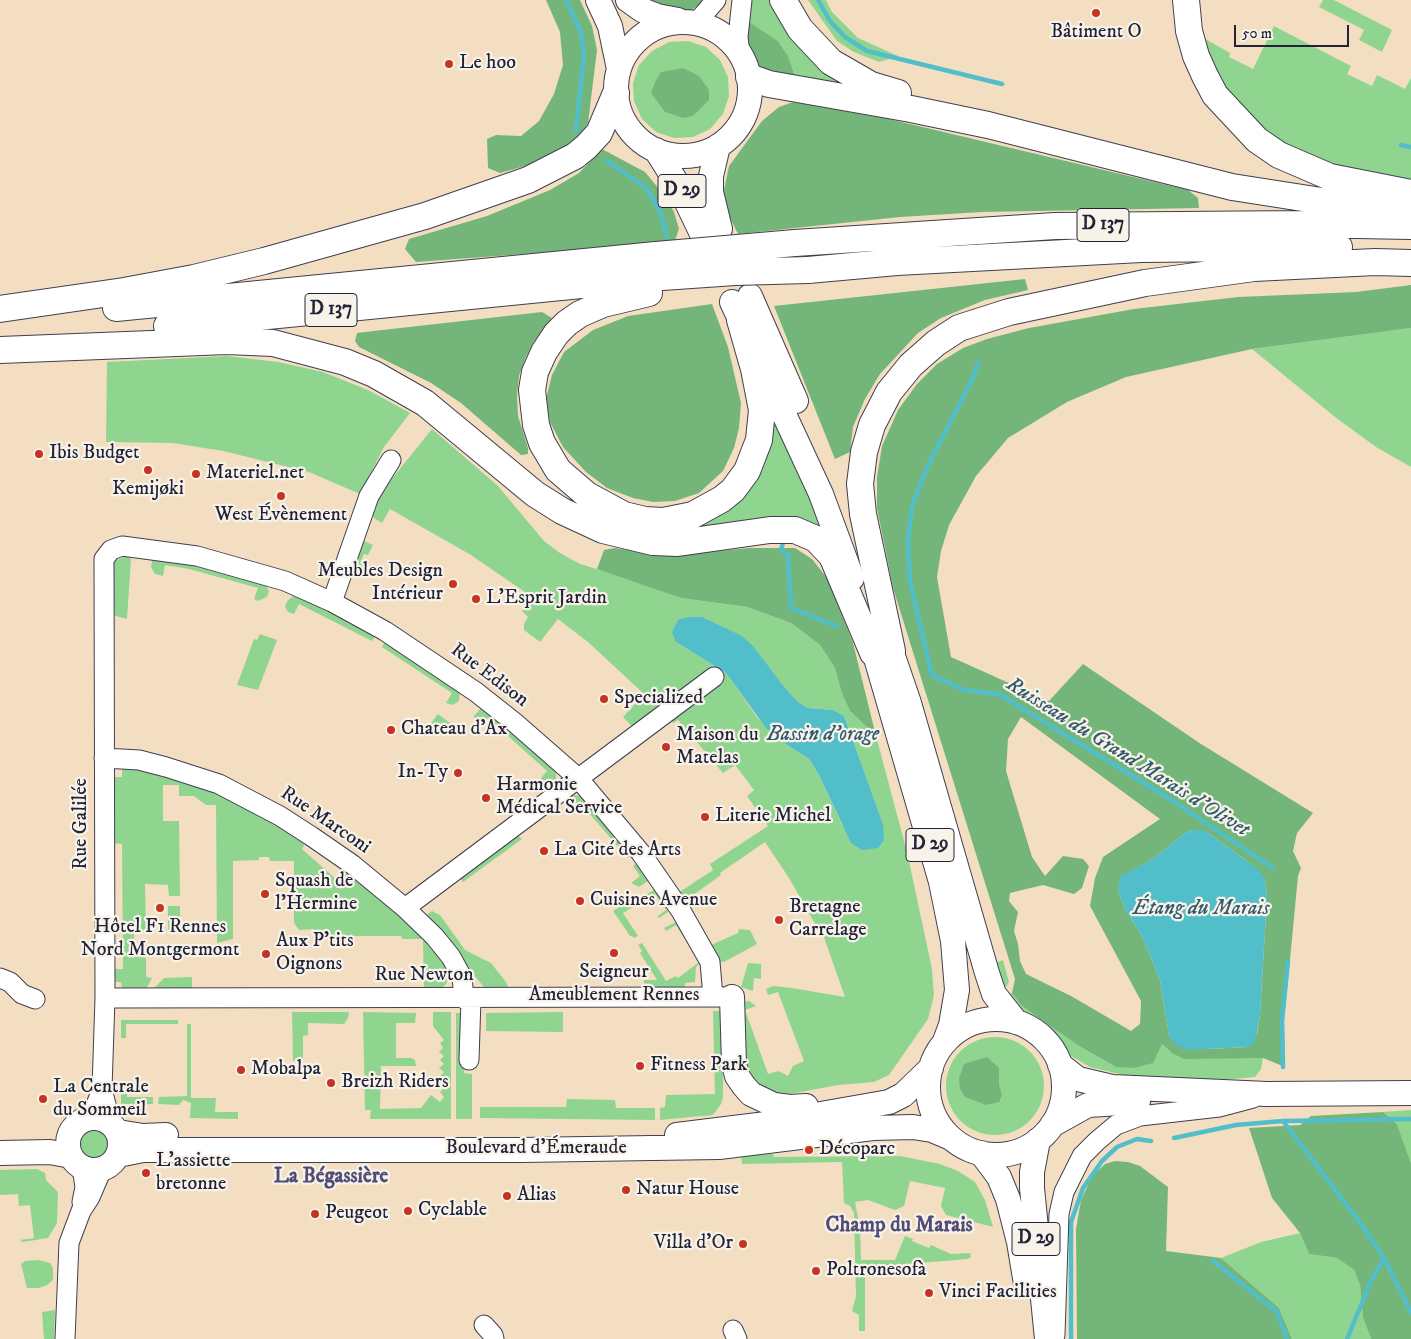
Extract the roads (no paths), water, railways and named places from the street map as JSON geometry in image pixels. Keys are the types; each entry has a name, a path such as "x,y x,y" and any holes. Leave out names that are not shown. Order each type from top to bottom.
{"highway":[{"path":"783,0 792,18 820,53 854,77 880,87 984,115 1076,146 1201,181 1264,194 1411,209"},
{"path":"1186,0 1189,31 1196,56 1205,76 1215,95 1257,140 1279,155 1330,177 1411,193"},
{"path":"745,65 769,84 911,109 1076,146"},
{"path":"0,309 124,291 194,278 264,261 425,216 528,180 575,156 599,133 618,81"},
{"name":"D 137","path":"0,342 661,274 795,243 1055,226 1284,224 1411,226"},
{"name":"D 137","path":"0,319 661,274 808,270 897,262 1141,248 1296,246 1411,250"},
{"path":"882,652 860,484 864,452 872,425 889,392 911,365 936,343 960,328 1009,312 1145,283 1274,267 1375,262 1411,263"},
{"path":"661,274 621,298 580,314 567,323 556,334 544,352 532,390 536,426 542,444 558,470 587,495 624,515 645,520 663,521 694,515 722,499 733,490 747,471 759,440 762,410 741,306"},
{"path":"0,350 227,341 273,343 345,362 374,374 425,403 536,494 562,511 603,530 653,542 678,543 770,530 796,530 816,539 832,556 882,652"}],"main road":[{"path":"598,0 610,26 618,81 620,111 628,128 636,137 656,150 668,154 687,156 706,152 718,146 731,136 740,124 747,109 750,93 745,65 722,34 690,22 657,16 642,10 628,0"},
{"path":"618,81 625,56 644,34 670,23 690,22"},
{"name":"D 29","path":"656,150 711,232 711,176 718,146"},
{"name":"D 29","path":"741,306 770,380 825,503 864,613 882,652 994,994 1016,1022"},
{"name":"D 29","path":"882,652 941,882 953,941 957,990 951,1025 945,1042"},
{"path":"722,997 734,1064 738,1076 751,1094 774,1105 790,1107 832,1103 880,1104"},
{"path":"1045,1132 1061,1106 1063,1096 1060,1065 1055,1053 1043,1038 1028,1027 1016,1022 994,1019 983,1020 963,1028 945,1042 931,1068 928,1093 931,1106 942,1129 951,1138 981,1153 1011,1153 1025,1148 1045,1132 1088,1105 1267,1094"},
{"path":"1060,1065 1078,1079 1112,1087 1267,1094 1411,1093"},
{"name":"Boulevard d'Émeraude","path":"99,1146 143,1136 680,1135 758,1125 880,1104 903,1095 931,1068"},
{"path":"0,1140 49,1137 71,1132 81,1121 99,1146 50,1152 0,1153"},
{"name":"Boulevard d'Émeraude","path":"99,1146 143,1150 710,1148 898,1127 932,1130 951,1138"},
{"name":"D 29","path":"1045,1132 1033,1162 1032,1188 1047,1339"},
{"name":"D 29","path":"981,1153 999,1177 1014,1220 1024,1273 1032,1339"}],"street":[{"path":"690,22 716,0"},
{"path":"742,0 738,38 745,65"},
{"path":"332,602 369,496 391,460"},
{"name":"Rue Edison","path":"104,559 111,550 122,546 196,556 285,581 332,602 385,631 476,692 578,778 641,853 681,911 710,962 722,997"},
{"name":"Rue Galilée","path":"99,1146 105,998 104,559"},
{"path":"405,908 714,676"},
{"name":"Rue Marconi","path":"104,758 139,760 166,767 219,784 250,799 303,831 353,865 405,908 451,957 462,977 468,999 469,1060"},
{"path":"0,978 10,982 22,994 36,1000"},
{"name":"Rue Newton","path":"105,998 468,999 722,997"},
{"path":"1055,1339 1059,1214 1064,1192 1082,1156 1096,1140 1116,1125 1140,1116 1219,1107 1267,1094"},
{"path":"65,1339 69,1243 81,1211 90,1197 99,1146"}],"water":[{"name":"Bassin d'orage","path":"689,617 702,617 742,636 753,646 798,702 808,708 833,710 844,716 883,824 884,840 878,848 862,850 851,843 818,773 809,759 778,739 766,728 726,673 676,642 672,632 678,620"},
{"name":"Étang du Marais","path":"1193,830 1207,832 1258,869 1265,880 1267,896 1260,1015 1255,1042 1247,1047 1187,1050 1176,1045 1169,1036 1160,980 1142,936 1125,909 1118,890 1120,877 1154,858 1185,833"}],"waterway":[{"name":"Ruisseau du Grand Marais d'Olivet","path":"566,0 581,32 584,55 576,131"},
{"path":"818,0 830,21 845,37 867,51 1002,84"},
{"path":"1401,145 1411,147"},
{"name":"Ruisseau du Grand Marais d'Olivet","path":"606,160 646,188 660,211 667,237"},
{"name":"Ruisseau du Grand Marais d'Olivet","path":"978,363 972,380 929,463 912,506 908,543 910,582 932,675 964,690 999,694 1176,803 1273,868"},
{"name":"Ruisseau du Grand Marais d'Olivet","path":"784,539 781,550 788,555 791,608 837,626"},
{"name":"Ruisseau du Grand Marais d'Olivet","path":"1283,1067 1282,1020 1288,961"},
{"path":"1174,1138 1236,1125 1283,1121 1411,1119"},
{"name":"Ruisseau du Grand Marais d'Olivet","path":"1283,1121 1361,1224 1384,1258 1411,1312"},
{"path":"1071,1339 1071,1222 1083,1188 1102,1161 1117,1147 1137,1139 1151,1141"},
{"path":"1347,1339 1371,1281 1384,1258"},
{"path":"1213,1261 1277,1312 1287,1339"}],"place":[{"name":"Bâtiment O","path":"1096,13"},
{"name":"Le hoo","path":"449,64"},
{"name":"Ibis Budget","path":"39,454"},
{"name":"Kemijøki","path":"148,470"},
{"name":"Materiel.net","path":"196,474"},
{"name":"West Évènement","path":"281,496"},
{"name":"Meubles Design Intérieur","path":"453,584"},
{"name":"L'Esprit Jardin","path":"476,599"},
{"name":"Specialized","path":"604,699"},
{"name":"Chateau d'Ax","path":"391,730"},
{"name":"Maison du Matelas","path":"666,747"},
{"name":"In-Ty","path":"458,773"},
{"name":"Harmonie Médical Service","path":"486,798"},
{"name":"Literie Michel","path":"705,817"},
{"name":"La Cité des Arts","path":"544,851"},
{"name":"Squash de l'Hermine","path":"265,894"},
{"name":"Cuisines Avenue","path":"580,901"},
{"name":"Hôtel F1 Rennes Nord Montgermont","path":"160,908"},
{"name":"Bretagne Carrelage","path":"779,920"},
{"name":"Seigneur Ameublement Rennes","path":"614,953"},
{"name":"Aux P'tits Oignons","path":"266,954"},
{"name":"Fitness Park","path":"640,1066"},
{"name":"Mobalpa","path":"241,1070"},
{"name":"Breizh Riders","path":"331,1083"},
{"name":"La Centrale du Sommeil","path":"43,1099"},
{"name":"Décoparc","path":"809,1150"},
{"name":"L'assiette bretonne","path":"146,1173"},
{"name":"Natur House","path":"626,1190"},
{"name":"Alias","path":"507,1196"},
{"name":"Cyclable","path":"408,1211"},
{"name":"Peugeot","path":"315,1214"},
{"name":"Villa d'Or","path":"743,1244"},
{"name":"Poltronesofà","path":"816,1271"},
{"name":"Vinci Facilities","path":"929,1293"}],"district":[{"name":"La Bégassière","path":"331,1178"},
{"name":"Champ du Marais","path":"899,1227"}]}
